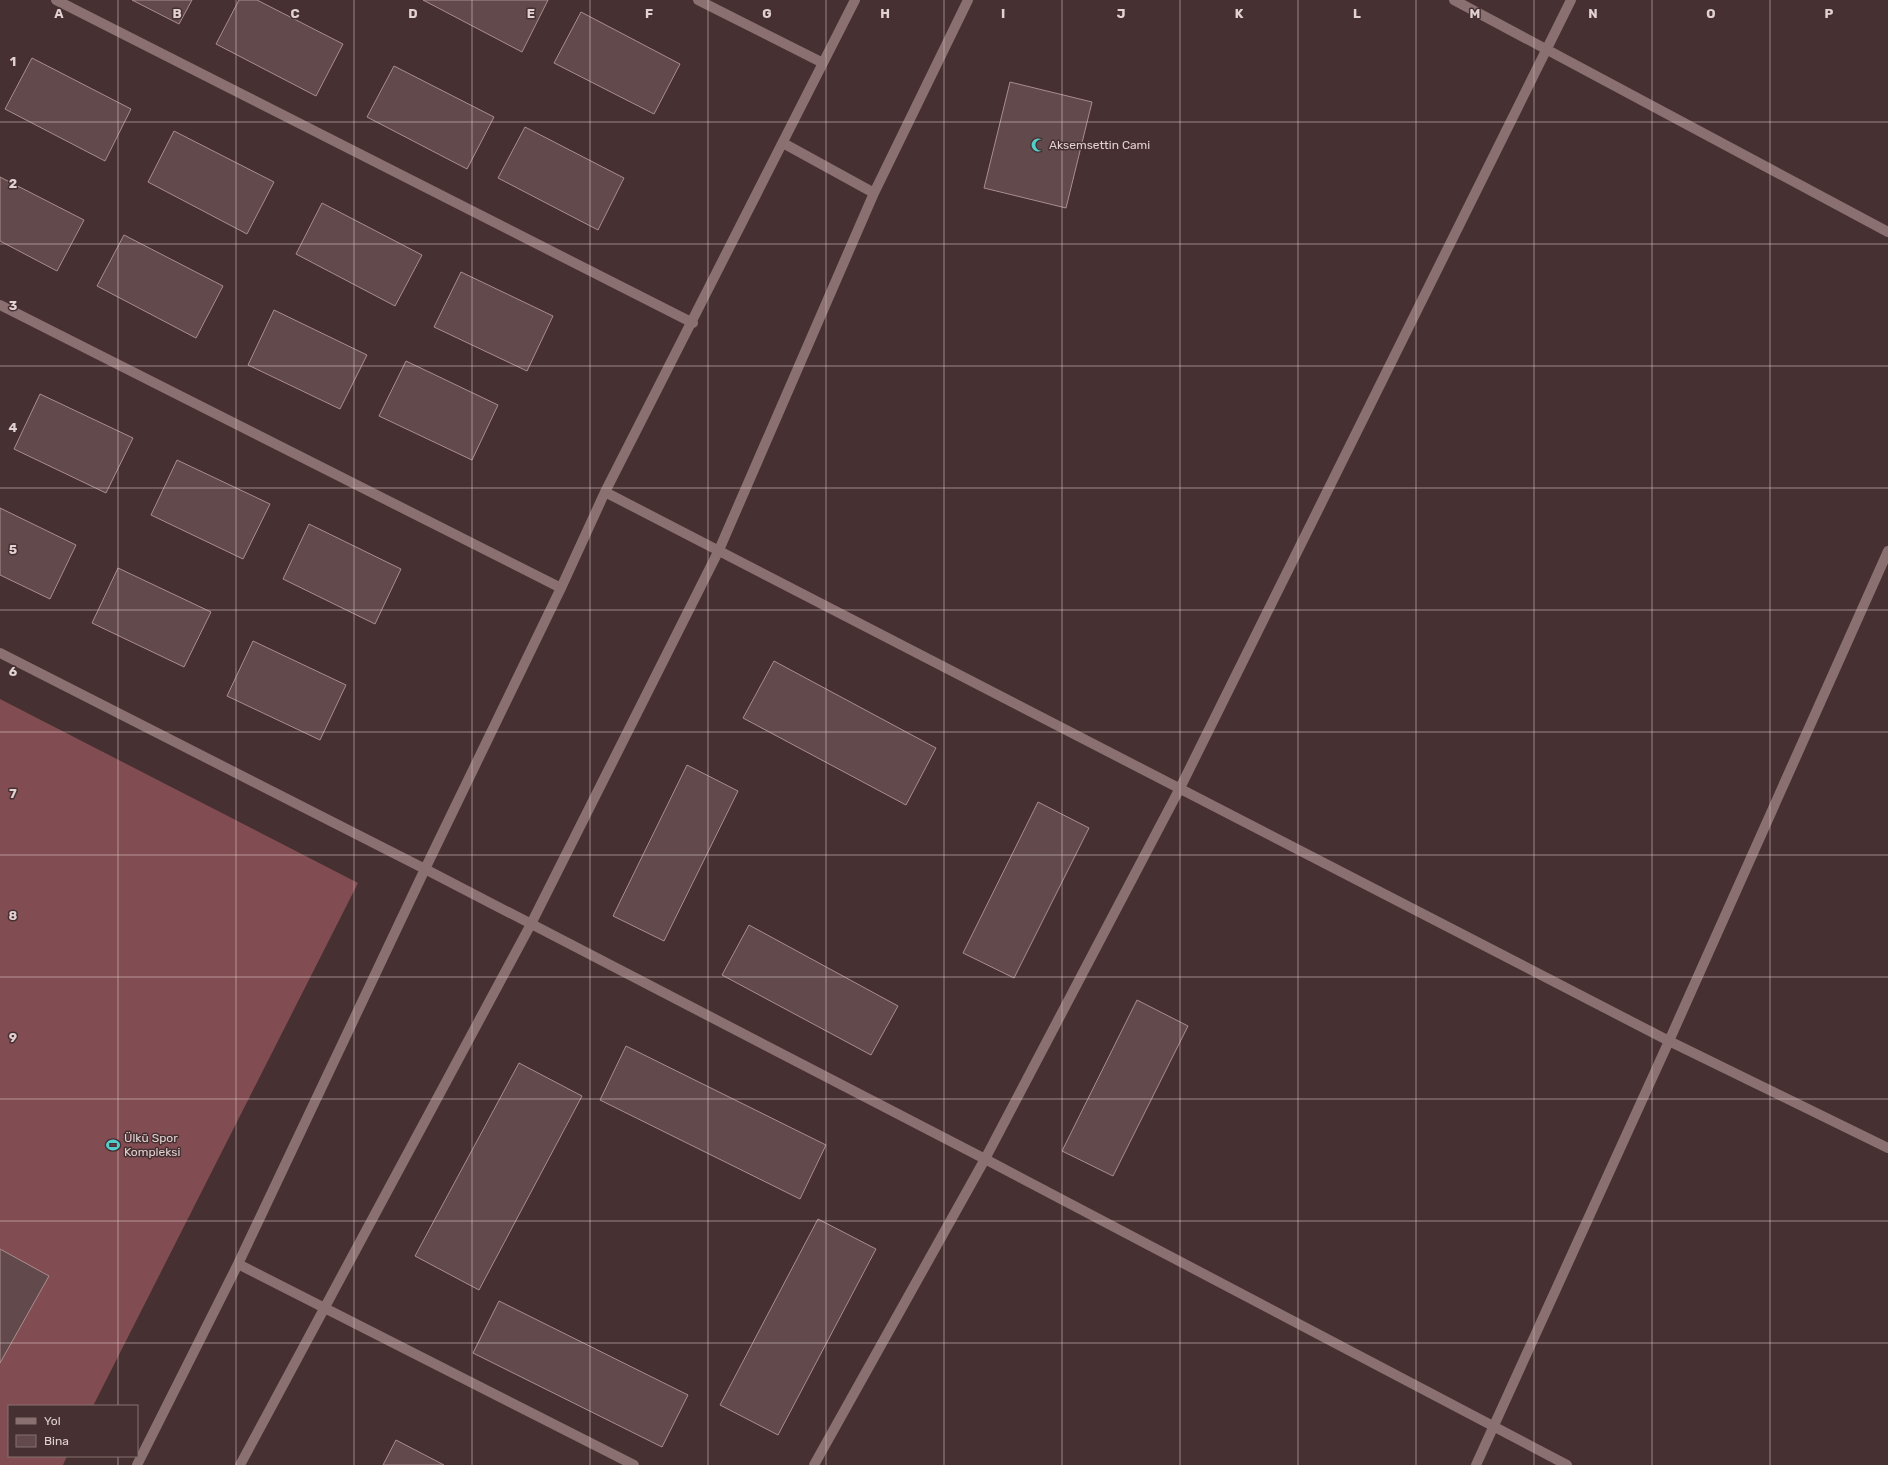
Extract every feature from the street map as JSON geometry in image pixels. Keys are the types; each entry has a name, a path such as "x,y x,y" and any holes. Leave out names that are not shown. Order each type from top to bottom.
{"street":[{"path":"56,0 693,323"},
{"path":"698,0 824,63"},
{"path":"137,1465 238,1264 425,869 561,588 605,492 693,323 855,0"},
{"path":"240,1465 531,924 719,550 874,192 968,0"},
{"path":"1454,0 1888,232"},
{"path":"814,1465 985,1159 1180,788 1571,0"},
{"path":"783,143 874,192"},
{"path":"0,305 561,588"},
{"path":"605,492 1669,1041 1888,1148"},
{"path":"1476,1465 1669,1041 1888,551"},
{"path":"0,653 425,869 985,1159 1567,1465"},
{"path":"238,1264 634,1465"}],"shaded area":[{"name":"Ülkü Spor Kompleksi","path":"0,699 358,883 94,1405 8,1405 8,1457 67,1457 63,1465 0,1465"}],"building":[{"path":"132,0 192,0 179,24"},
{"path":"239,0 257,0 343,44 316,96 216,44"},
{"path":"423,0 548,0 522,52"},
{"path":"581,12 680,64 654,114 554,63"},
{"path":"32,58 131,109 105,161 5,109"},
{"path":"394,66 494,117 467,169 367,117"},
{"name":"Aksemsettin Cami","path":"1010,82 1092,102 1066,208 984,188"},
{"path":"525,127 624,178 598,230 498,178"},
{"path":"174,131 274,182 247,234 148,182"},
{"path":"0,177 84,220 57,271 0,241"},
{"path":"322,203 422,255 395,306 296,254"},
{"path":"124,235 223,286 196,338 97,286"},
{"path":"461,272 553,316 527,371 434,327"},
{"path":"274,310 367,355 340,409 248,365"},
{"path":"406,361 498,405 472,460 379,416"},
{"path":"40,394 133,438 106,493 14,449"},
{"path":"177,460 270,504 243,559 151,515"},
{"path":"0,508 76,545 50,599 0,575"},
{"path":"309,524 401,569 375,624 283,579"},
{"path":"118,568 211,612 184,667 92,623"},
{"path":"253,641 346,685 320,740 227,696"},
{"path":"774,661 936,748 906,805 743,718"},
{"path":"687,765 738,791 664,941 613,916"},
{"path":"1038,802 1089,828 1014,978 963,953"},
{"path":"749,925 898,1006 871,1055 722,975"},
{"path":"1137,1000 1188,1026 1113,1176 1062,1151"},
{"path":"626,1046 826,1145 800,1199 600,1100"},
{"path":"519,1063 582,1096 479,1290 415,1256"},
{"path":"818,1219 876,1249 778,1435 720,1405"},
{"path":"0,1249 49,1276 0,1363"},
{"path":"499,1301 688,1395 662,1447 473,1353"},
{"path":"396,1440 444,1465 383,1465"}],"place":[{"name":"Aksemsettin Cami","path":"1038,145"},
{"name":"Ülkü Spor Kompleksi","path":"113,1145"}]}
